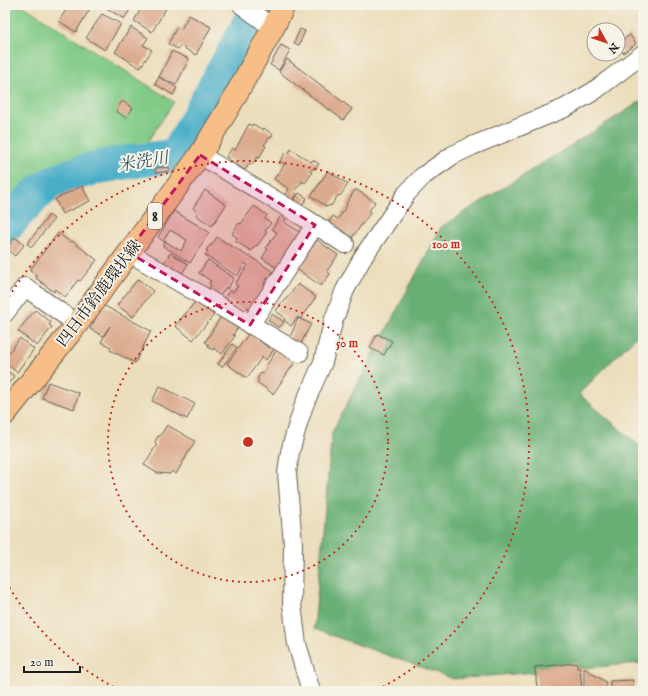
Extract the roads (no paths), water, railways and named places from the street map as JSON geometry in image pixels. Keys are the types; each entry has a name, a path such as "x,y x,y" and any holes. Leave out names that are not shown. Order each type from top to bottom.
{"main road":[{"name":"四日市鈴鹿環状線","path":"5,414 77,324 200,155 229,107 269,25 284,5"}],"street":[{"path":"242,5 269,25"},
{"path":"311,691 297,644 294,623 292,604 293,544 287,473 290,452 297,427 304,405 323,362 334,319 345,290 363,257 408,193 423,176 440,163 465,149 565,108 594,91 643,54"},
{"path":"200,155 305,218 345,244"},
{"path":"250,325 315,225"},
{"path":"128,252 299,353"},
{"path":"5,313 25,287 77,324"}],"waterway":[{"name":"米洗川","path":"5,227 26,204 43,189 64,178 95,168 177,155 259,5"}]}
